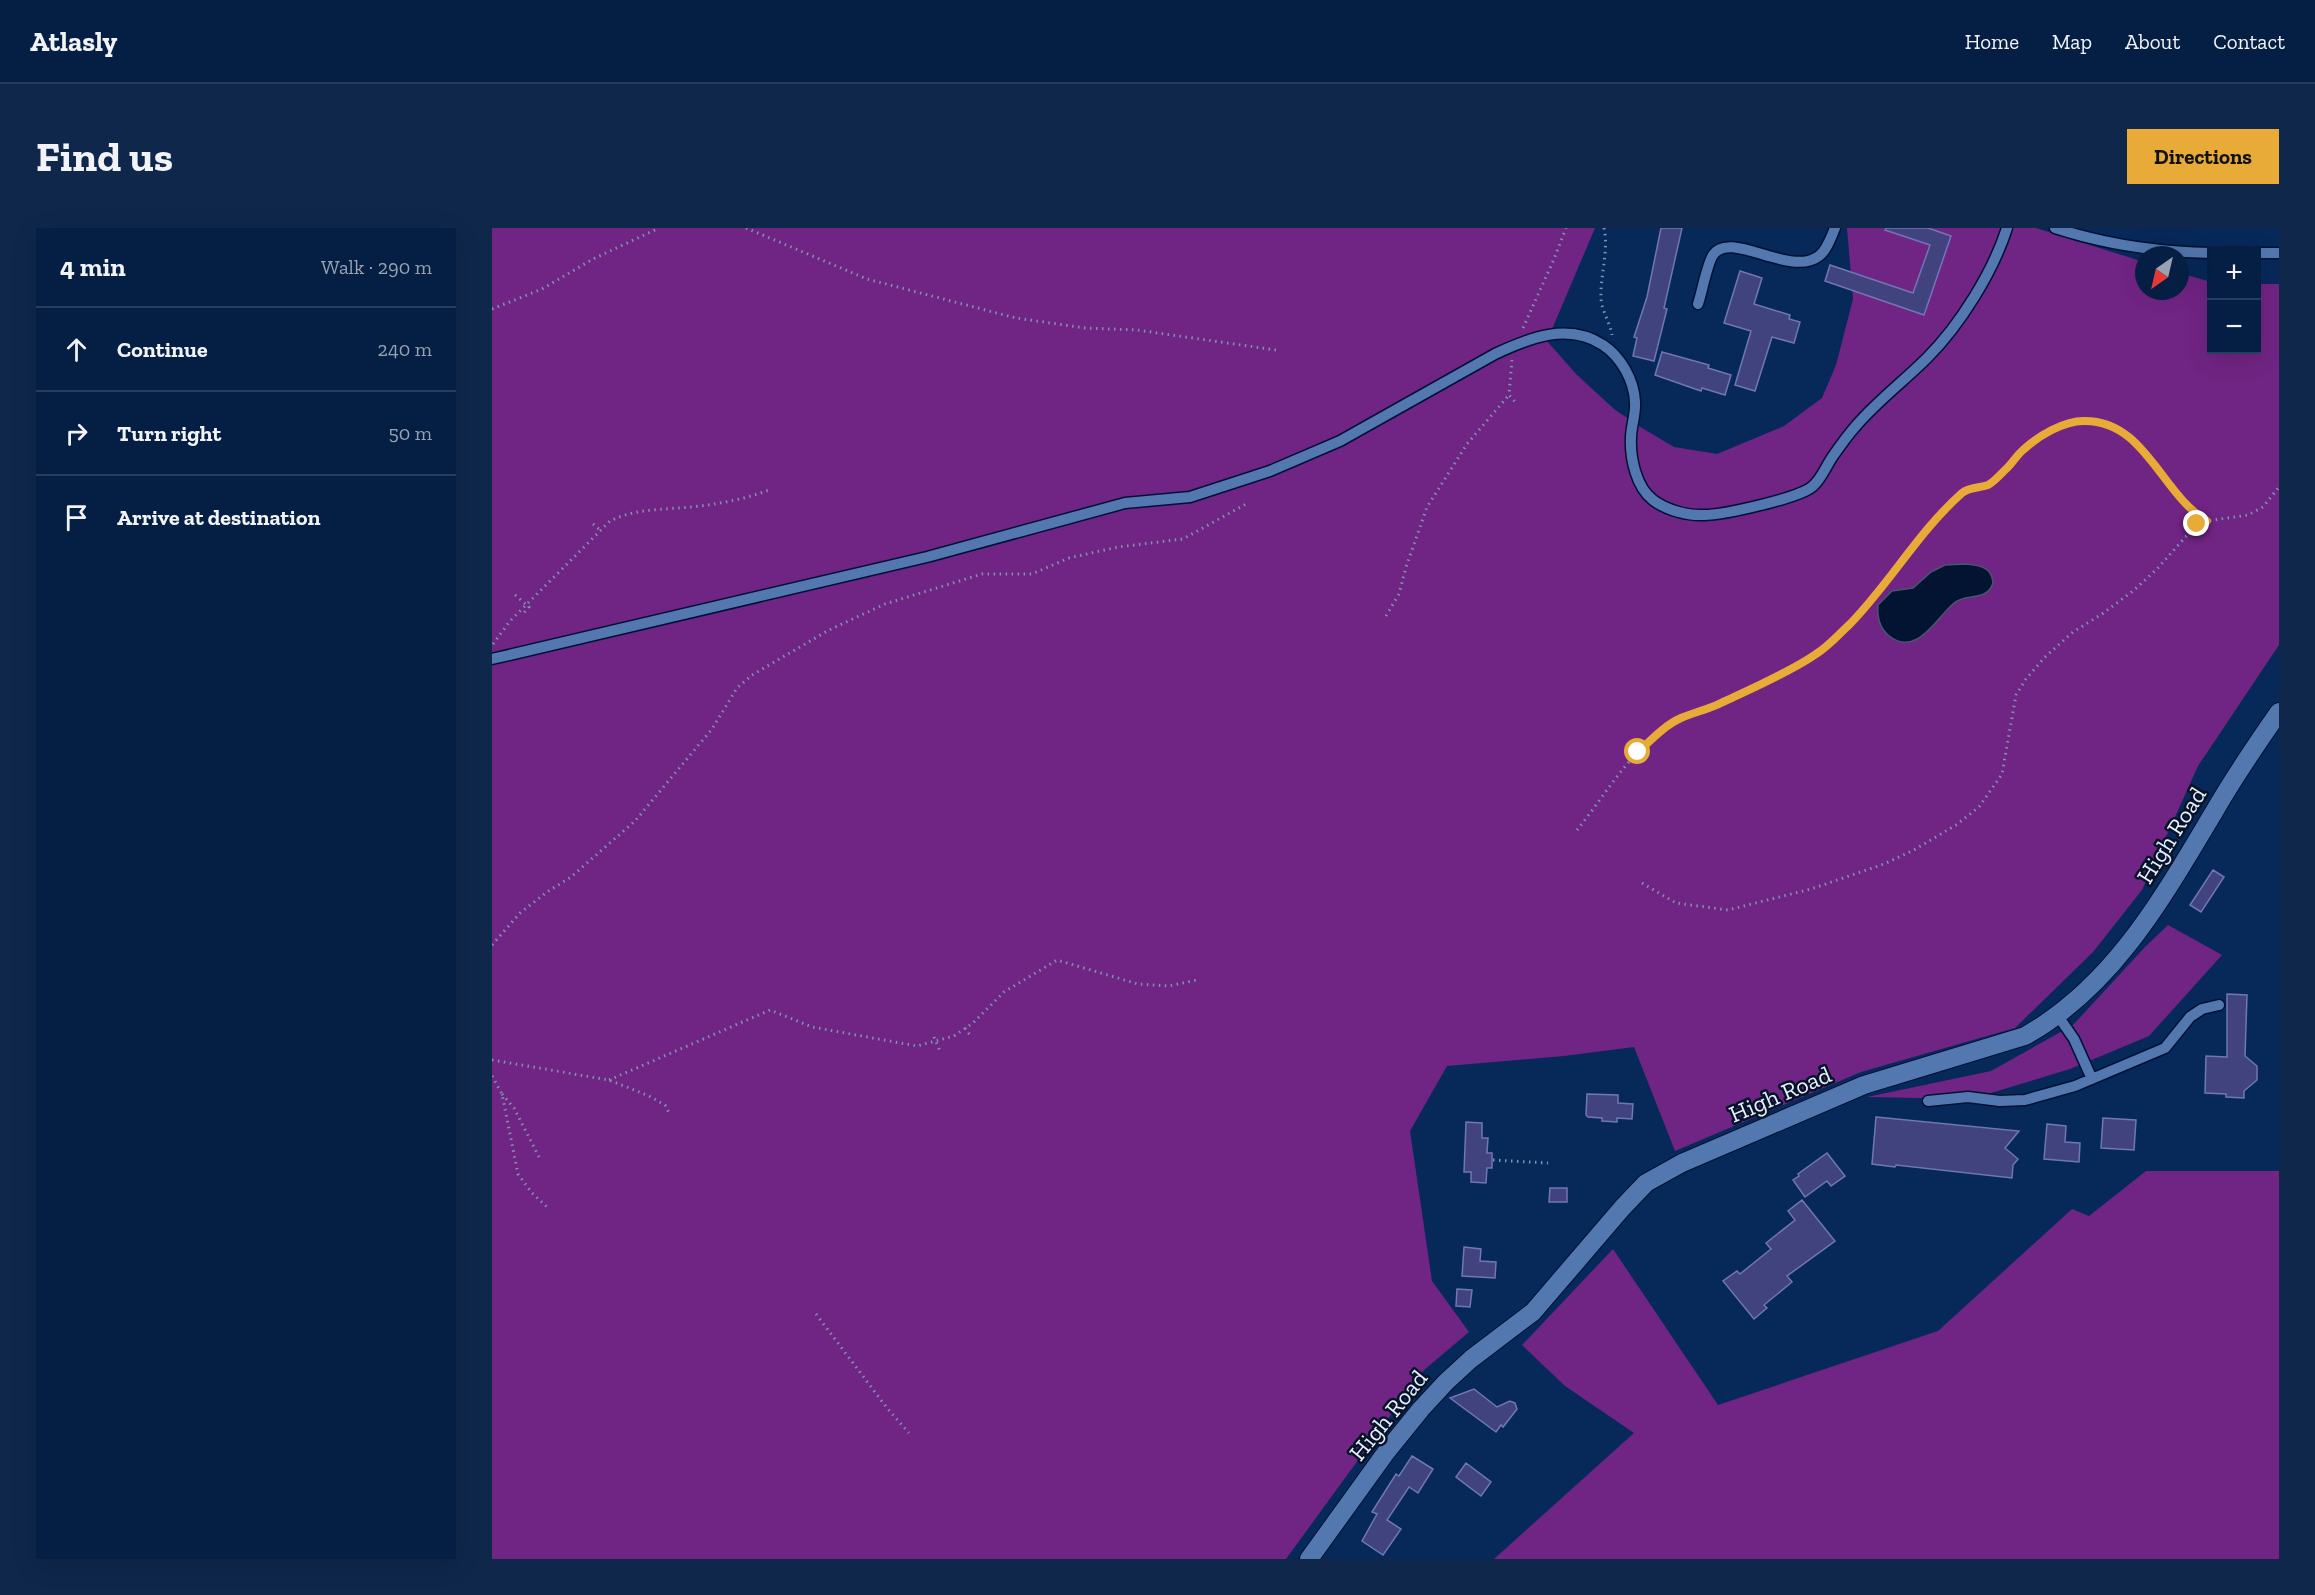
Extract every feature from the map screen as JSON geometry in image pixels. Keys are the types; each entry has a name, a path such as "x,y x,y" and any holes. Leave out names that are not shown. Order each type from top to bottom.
{"main road":[{"name":"High Road","path":"1309,1559 1387,1451 1421,1409 1471,1359 1533,1312 1646,1183 1682,1163 1864,1085 2005,1044 2025,1036 2058,1016 2086,992 2129,943 2167,890 2250,753 2279,712"}],"lane":[{"path":"1698,304 1713,255 1721,248 1736,247 1800,264 1819,256 1825,250 1834,228"},
{"path":"492,659 927,557 1125,503 1190,497 1270,471 1340,441 1453,376 1518,343 1555,333 1571,333 1602,344 1613,353 1630,379 1635,402 1631,438 1632,456 1639,482 1652,500 1672,510 1707,515 1793,495 1813,486 1856,425 1929,356 1945,337 1991,271 2007,228"},
{"path":"2055,228 2125,247 2207,253"},
{"path":"2261,253 2279,253"},
{"path":"1928,1101 1968,1097 2000,1101 2025,1100 2075,1086 2165,1048 2190,1017 2202,1009 2219,1005"},
{"path":"2058,1016 2074,1039 2092,1079"}],"path":[{"path":"492,309 542,290 593,259 659,228"},
{"path":"746,228 867,279 1016,318 1085,328 1137,330 1275,350"},
{"path":"1386,616 1400,594 1406,567 1427,507 1467,444 1509,395 1510,366 1526,319 1566,228"},
{"path":"1604,228 1607,240 1601,301 1611,332 1613,353"},
{"path":"1509,395 1517,404"},
{"path":"1577,830 1638,752 1655,735 1679,719 1740,694 1815,655 1865,608 1927,530 1964,490 1989,484 2008,468 2022,450 2047,433 2065,425 2084,421 2123,432 2143,450 2185,502 2207,521"},
{"path":"1642,883 1676,903 1728,910 1811,889 1884,864 1914,850 1956,825 1979,807 2002,774 2016,695 2044,658 2073,632 2096,619 2133,591 2157,569 2197,524 2248,515 2263,507 2279,485"},
{"path":"492,646 526,604 600,530 623,514 654,509 704,506 754,496 769,490"},
{"path":"492,945 520,913 571,877 635,821 712,729 737,688 752,675 829,630 885,604 982,574 1032,574 1070,558 1118,547 1183,539 1246,504"},
{"path":"593,524 600,530"},
{"path":"515,595 530,607 524,614"},
{"path":"609,1080 770,1010 812,1028 917,1046 936,1042 954,1036 1011,987 1057,960 1138,984 1170,986 1197,980"},
{"path":"965,1028 970,1035"},
{"path":"934,1036 940,1051"},
{"path":"492,1060 609,1080 649,1096 665,1105 669,1113"},
{"path":"492,1076 502,1094 514,1108 539,1157"},
{"path":"502,1094 518,1174 532,1193 547,1207"},
{"path":"1493,1160 1548,1163"},
{"path":"816,1314 887,1408 909,1433"}],"shaded area":[{"path":"492,228 1595,228 1547,341 1576,374 1614,409 1642,428 1674,447 1717,454 1784,426 1822,398 1836,365 1853,299 1847,228 2036,228 2135,259 2135,300 2189,300 2189,276 2207,281 2207,354 2261,354 2261,284 2279,284 2279,645 2198,766 2142,890 2093,952 2015,1028 1861,1072 1675,1151 1634,1047 1564,1056 1447,1066 1410,1131 1432,1281 1469,1332 1423,1371 1286,1559 492,1559"},
{"path":"2168,925 2222,955 2149,1036 2070,1069 1971,1099 1867,1097 1991,1071 2073,1025"},
{"path":"2146,1171 2279,1171 2279,1559 1494,1559 1634,1433 1565,1386 1522,1345 1613,1249 1718,1405 1938,1331 2072,1209 2089,1216"}],"water":[{"path":"1945,565 1979,566 1990,573 1993,583 1986,593 1954,603 1925,634 1908,642 1898,641 1882,629 1879,622 1878,605 1892,591 1913,588 1931,572"}],"building":[{"path":"1661,228 1682,228 1664,308 1667,309 1654,361 1633,356 1637,338 1634,337 1647,297"},
{"path":"1886,228 1928,228 1951,236 1924,315 1825,281 1830,265 1913,293 1930,245 1885,230"},
{"path":"1740,271 1762,278 1754,304 1790,315 1789,319 1800,322 1794,343 1772,337 1755,391 1735,385 1751,331 1724,323"},
{"path":"1662,352 1709,365 1708,368 1731,375 1725,395 1702,388 1701,391 1655,375"},
{"path":"2213,870 2224,877 2201,912 2190,905"},
{"path":"2227,994 2247,995 2245,1056 2257,1066 2257,1080 2244,1091 2244,1098 2205,1093 2206,1056 2227,1057"},
{"path":"1587,1094 1618,1095 1618,1103 1633,1104 1632,1119 1617,1118 1617,1122 1588,1117 1586,1115"},
{"path":"1876,1117 2019,1131 2005,1148 2018,1159 2013,1165 2012,1178 1872,1164"},
{"path":"2103,1118 2136,1120 2134,1150 2101,1148"},
{"path":"1466,1122 1482,1123 1482,1138 1488,1138 1487,1153 1492,1153 1492,1168 1487,1168 1486,1183 1471,1182 1471,1172 1464,1172"},
{"path":"2047,1124 2066,1126 2065,1142 2080,1143 2079,1162 2044,1159"},
{"path":"1827,1153 1845,1176 1831,1186 1827,1181 1805,1197 1793,1180"},
{"path":"1550,1188 1567,1188 1567,1202 1549,1202"},
{"path":"1802,1200 1835,1241 1787,1276 1792,1282 1764,1305 1767,1308 1754,1319 1723,1281 1737,1271 1740,1274 1771,1249 1766,1243 1795,1220 1788,1211"},
{"path":"1464,1247 1481,1249 1480,1261 1496,1262 1495,1278 1462,1276"},
{"path":"1457,1289 1472,1290 1470,1307 1456,1306"},
{"path":"1474,1389 1497,1407 1510,1401 1515,1403 1517,1409 1496,1432 1450,1398"},
{"path":"1412,1456 1433,1469 1418,1493 1409,1487 1387,1520 1401,1529 1383,1555 1362,1541 1377,1514 1372,1512 1396,1474 1399,1476"},
{"path":"1466,1463 1491,1482 1481,1496 1456,1477"}],"route":[{"path":"1638,752 1655,735 1679,719 1740,694 1825,648 1865,608 1927,530 1964,490 1989,484 2008,468 2022,450 2047,433 2065,425 2084,421 2123,432 2143,450 2174,491 2207,521 2197,524"}]}
